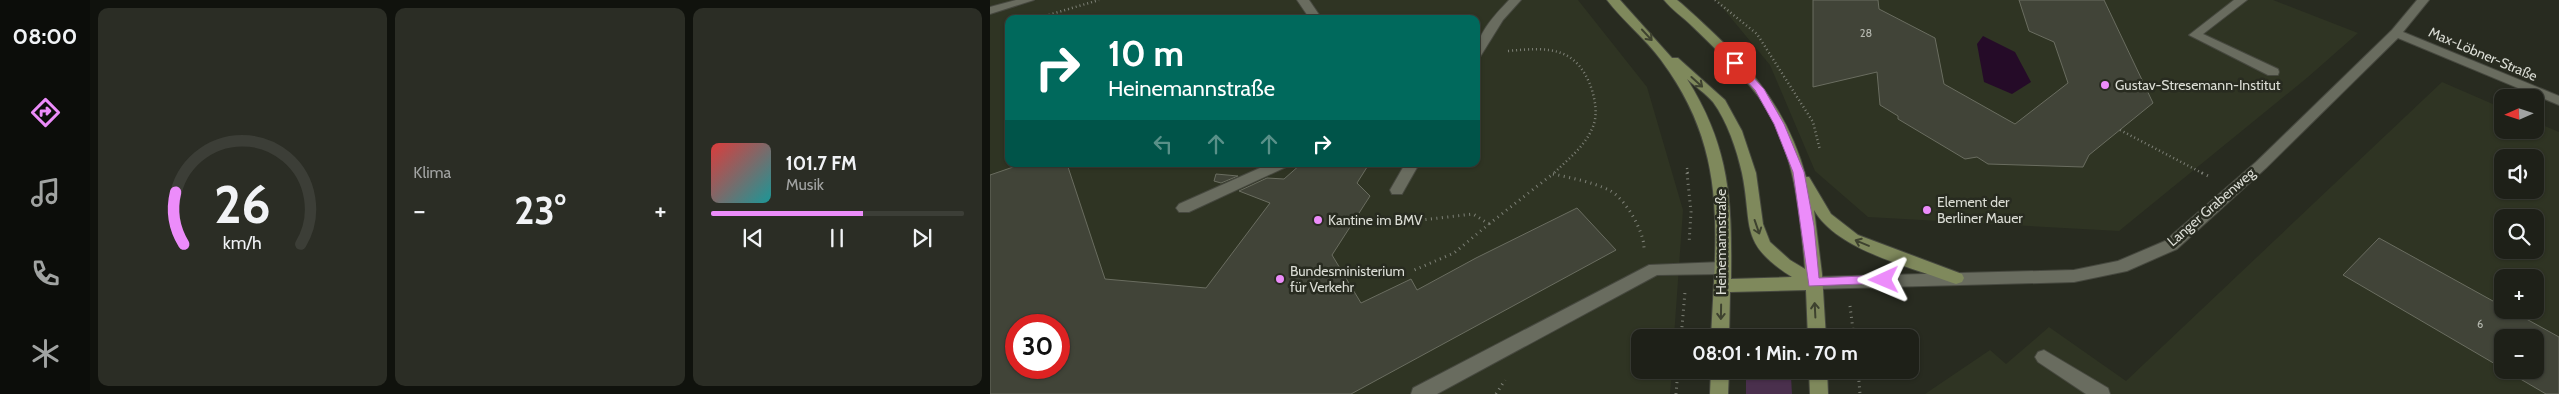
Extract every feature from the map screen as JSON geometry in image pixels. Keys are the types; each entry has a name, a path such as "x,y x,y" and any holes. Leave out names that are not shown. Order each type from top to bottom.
{"main road":[{"name":"Heinemannstraße","path":"1613,0 1661,49 1694,101 1708,136 1720,175 1723,226 1720,329"},
{"path":"1670,0 1760,89 1779,124 1798,172 1826,218 1852,239 1956,278"},
{"path":"1661,49 1718,100 1735,131 1749,173 1755,224 1764,245 1784,264 1814,283"},
{"path":"1798,172 1808,226 1817,329"},
{"path":"1722,286 1814,283"},
{"path":"1719,394 1720,379"},
{"path":"1819,379 1820,394"}],"street":[{"path":"990,11 1028,0"},
{"path":"1303,0 1313,15"},
{"path":"1480,47 1498,18 1515,0"},
{"path":"2241,0 2195,35 2273,72"},
{"name":"Langer Grabenweg","path":"1814,283 2074,276 2121,267 2171,245 2233,190 2396,33 2423,0"},
{"name":"Max-Löbner-Straße","path":"2396,33 2559,102"},
{"path":"1184,208 1274,167"},
{"path":"1397,190 1410,167"},
{"path":"1420,394 1655,269 1722,268"},
{"path":"2044,357 2101,394"}],"path":[{"path":"1047,15 1099,0"},
{"path":"1412,271 1454,253 1552,174 1583,145 1593,129 1596,118 1593,94 1585,71 1572,57 1553,49 1529,48 1500,52"},
{"path":"2120,130 2233,190"},
{"path":"1682,329 1691,212 1686,158"},
{"path":"1552,174 1581,180 1610,192 1633,216 1644,236 1644,253 1628,284"},
{"path":"1398,219 1422,220 1473,214 1489,224"},
{"path":"1676,394 1677,379"},
{"path":"1859,379 1860,394"}],"shaded area":[{"path":"990,0 1578,0 1647,87 1683,210 1675,329 1631,329 1631,379 1671,379 1670,394 990,394"},
{"path":"1716,0 2273,0 2358,33 2308,77 2119,231 1868,217 1815,171 1770,65"},
{"path":"1983,36 2015,52 2031,82 2012,94 1984,82 1977,44"},
{"path":"2442,82 2494,105 2494,139 2544,139 2544,126 2559,132 2559,394 1925,394 1990,350 2006,364 2049,327 2126,381"},
{"path":"1746,379 1791,379 1792,394 1746,394"}],"building":[{"name":"Gustav-Stresemann-Institut","path":"1813,0 1878,0 1879,9 1935,38 1944,84 2015,124 2068,83 2054,42 2029,31 2019,0 2104,0 2153,103 2089,155 2083,167 1988,164 1977,157 1965,159 1898,119 1898,116 1880,105 1877,72 1813,87"},
{"name":"Bundesministerium für Verkehr","path":"1013,167 1068,167 1105,279 1206,288 1270,203 1239,191 1267,178 1284,179 1298,167 1367,167 1357,183 1370,196 1332,255 1361,303 1411,279 1417,290 1476,258 1577,208 1616,250 1351,394 990,394 990,175"},
{"path":"1216,174 1238,176 1221,183 1214,181"},
{"path":"2379,238 2494,302 2494,319 2526,319 2559,337 2559,394 2546,394 2520,379 2544,379 2544,329 2494,329 2494,363 2343,275"}],"place":[{"name":"Gustav-Stresemann-Institut","path":"2105,85"},
{"name":"Element der Berliner Mauer","path":"1927,210"},
{"name":"Kantine im BMV","path":"1318,220"},
{"name":"Bundesministerium für Verkehr","path":"1280,279"}],"route":[{"path":"1735,63 1760,89 1779,124 1798,172 1808,226 1814,283 1884,280"}]}
